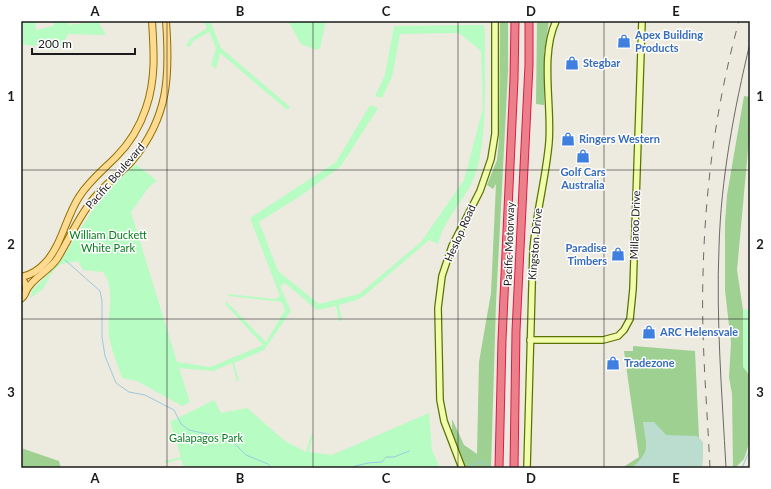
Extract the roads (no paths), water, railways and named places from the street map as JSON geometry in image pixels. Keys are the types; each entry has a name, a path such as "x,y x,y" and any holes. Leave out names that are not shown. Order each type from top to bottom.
{"highway":[{"name":"Pacific Motorway","path":"499,468 503,309 514,79 515,21"},
{"name":"Pacific Motorway","path":"514,468 516,331 529,73 529,21"}],"main road":[{"path":"26,291 25,283 21,278 33,274 48,261 71,211 80,196 95,176 122,151 138,126 147,104 153,78 152,21"},
{"name":"Pacific Boulevard","path":"21,299 33,280 47,270 56,260 94,197 131,162 147,139 160,113 167,82 166,21"}],"street":[{"name":"Heslop Road","path":"461,468 444,421 440,400 438,308 442,276 452,246 485,180 491,159 495,134 495,21"},
{"name":"Kingston Drive","path":"527,468 534,230 546,173 550,140 548,51 556,21"},
{"name":"Millaroo Drive","path":"530,340 607,340 621,333 630,319 633,289 642,21"}],"waterway":[{"path":"65,260 100,291 102,301 102,337 105,356 116,383 129,392 145,395 174,410 181,424 189,430 225,438 234,443 246,455 268,464 272,468"},
{"path":"742,468 750,449"},
{"path":"347,468 368,463 382,462 386,457 394,457 409,451"},
{"path":"469,468 470,466 481,461 490,468"}],"tram line":[{"path":"726,468 719,329 718,274 720,221 729,144 750,43"}],"railway":[{"path":"710,468 703,323 703,275 706,211 718,115 739,21"}],"place":[{"name":"Apex Building Products","path":"624,41"},
{"name":"Stegbar","path":"572,63"},
{"name":"Ringers Western","path":"568,139"},
{"name":"Golf Cars Australia","path":"583,156"},
{"name":"Paradise Timbers","path":"618,254"},
{"name":"ARC Helensvale","path":"649,332"},
{"name":"Tradezone","path":"613,363"}],"park label":[{"name":"William Duckett White Park","path":"108,241"},
{"name":"Galapagos Park","path":"206,438"}]}
